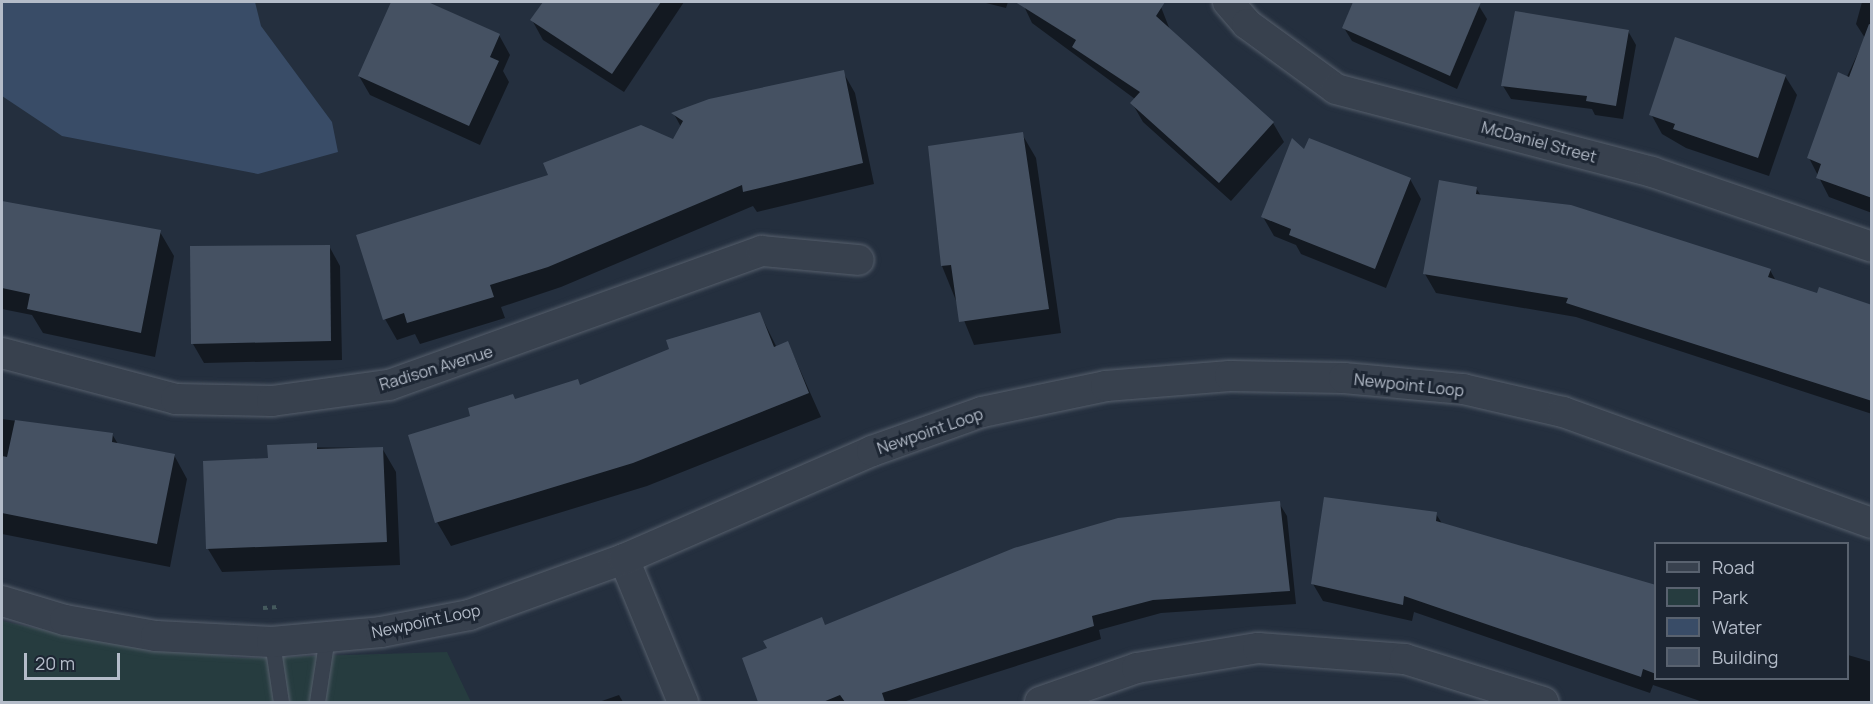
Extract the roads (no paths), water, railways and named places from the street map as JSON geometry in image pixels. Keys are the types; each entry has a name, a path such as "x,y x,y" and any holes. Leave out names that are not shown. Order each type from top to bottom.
{"street":[{"name":"McDaniel Street","path":"1228,2 1247,24 1336,89 1652,172 1872,247"},
{"name":"Radison Avenue","path":"2,353 176,399 272,401 389,385 762,251 859,260"},
{"name":"Newpoint Loop","path":"2,601 65,620 156,636 273,642 327,637 469,615 624,559 872,451 982,412 1106,386 1230,376 1344,378 1463,390 1563,412 1872,523"},
{"path":"624,559 683,702"},
{"path":"1040,702 1137,668 1258,648 1404,659 1543,702"}],"lane":[{"path":"317,702 327,637"},
{"path":"273,642 281,702"}],"water":[{"path":"2,2 255,2 261,26 332,122 338,152 258,174 62,136 2,96"}]}
